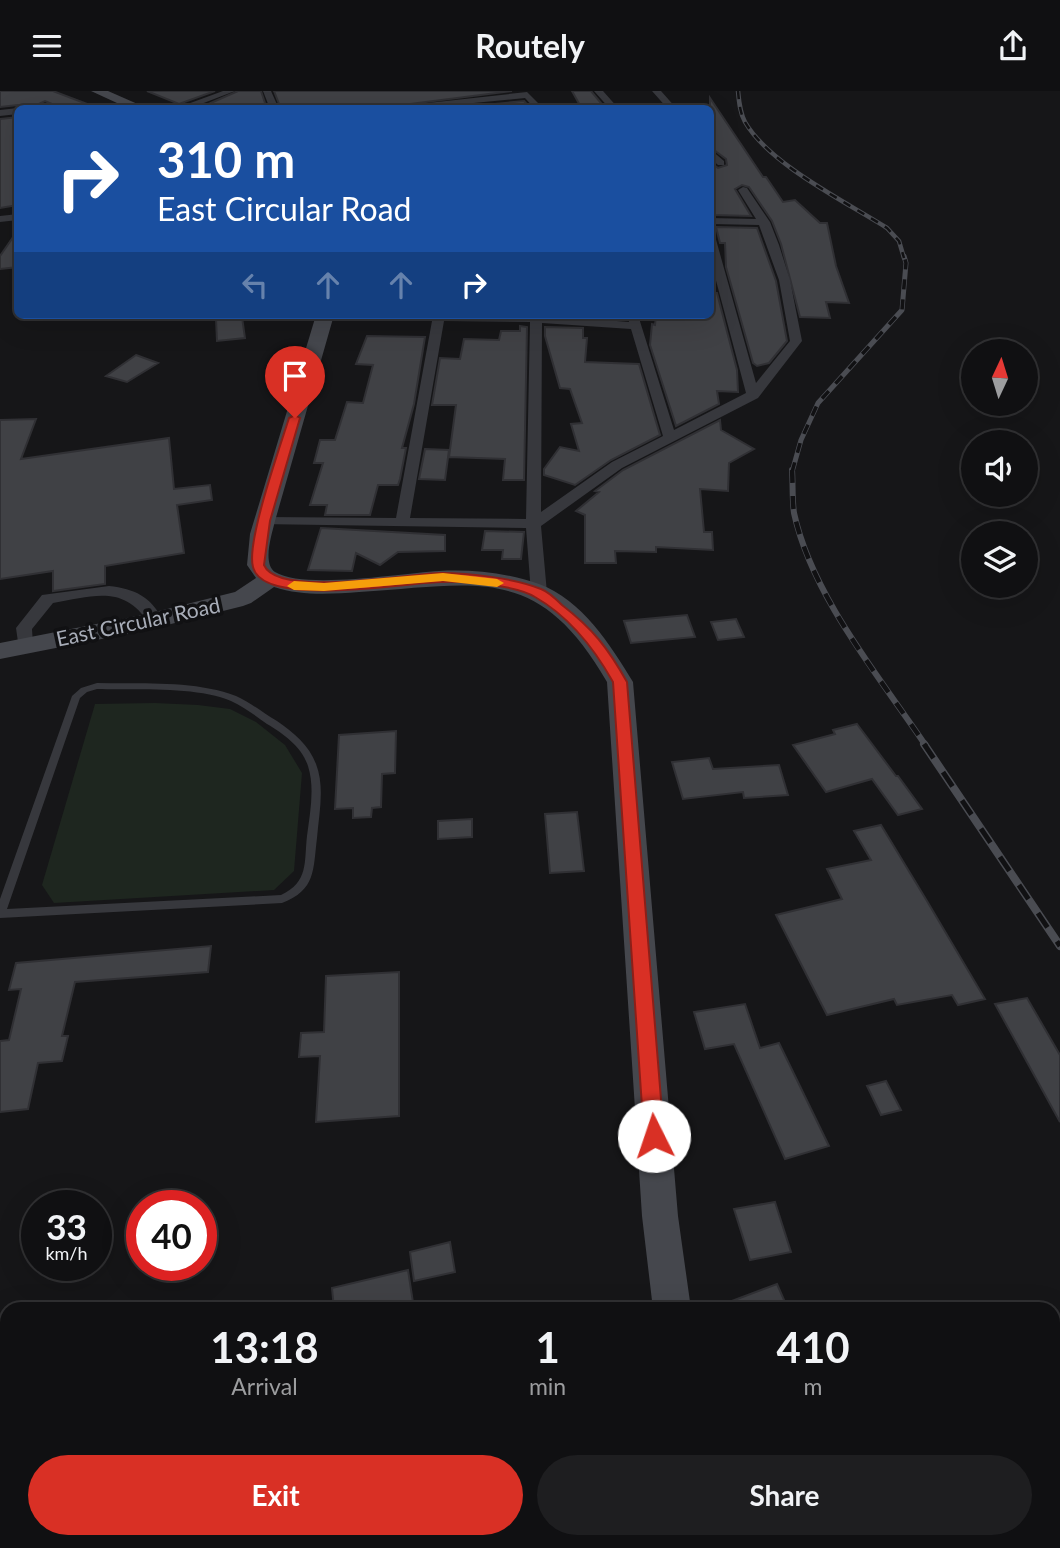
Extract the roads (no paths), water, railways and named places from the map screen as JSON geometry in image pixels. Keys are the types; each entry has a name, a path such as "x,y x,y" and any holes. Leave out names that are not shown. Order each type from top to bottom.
{"street":[{"path":"97,91 133,105"},
{"path":"190,105 231,91"},
{"path":"598,91 611,105"},
{"path":"656,91 669,105"},
{"path":"422,105 462,104 527,95 536,105"},
{"path":"714,156 721,163"},
{"path":"264,521 533,524 617,465 753,395 796,341 785,279 776,247 765,222 743,190"},
{"path":"714,221 765,222"},
{"path":"714,251 753,395"},
{"path":"324,319 264,521 258,565 261,573 270,579 290,585 324,587 443,577 513,585 539,593 582,627 602,649 620,682 660,1216 671,1302"},
{"path":"402,524 437,319"},
{"path":"536,319 533,524 539,593"},
{"path":"585,319 634,321 670,438"},
{"name":"East Circular Road","path":"0,652 155,620 243,598 270,579"},
{"path":"24,645 24,628 48,600 116,590 148,605 155,620"}],"lane":[{"path":"97,686 205,692 232,698 286,731 301,746 312,764 316,810 310,862 306,885 296,894 282,899 0,914 76,696 84,689 97,686"}],"railway":[{"path":"738,91 743,119 756,138 810,181 887,228 899,241 904,258"},
{"path":"792,472 801,440 818,403 902,310 906,263 904,256"},
{"path":"792,472 794,513 816,575 849,634 926,746"},
{"path":"924,744 1060,946"}]}
